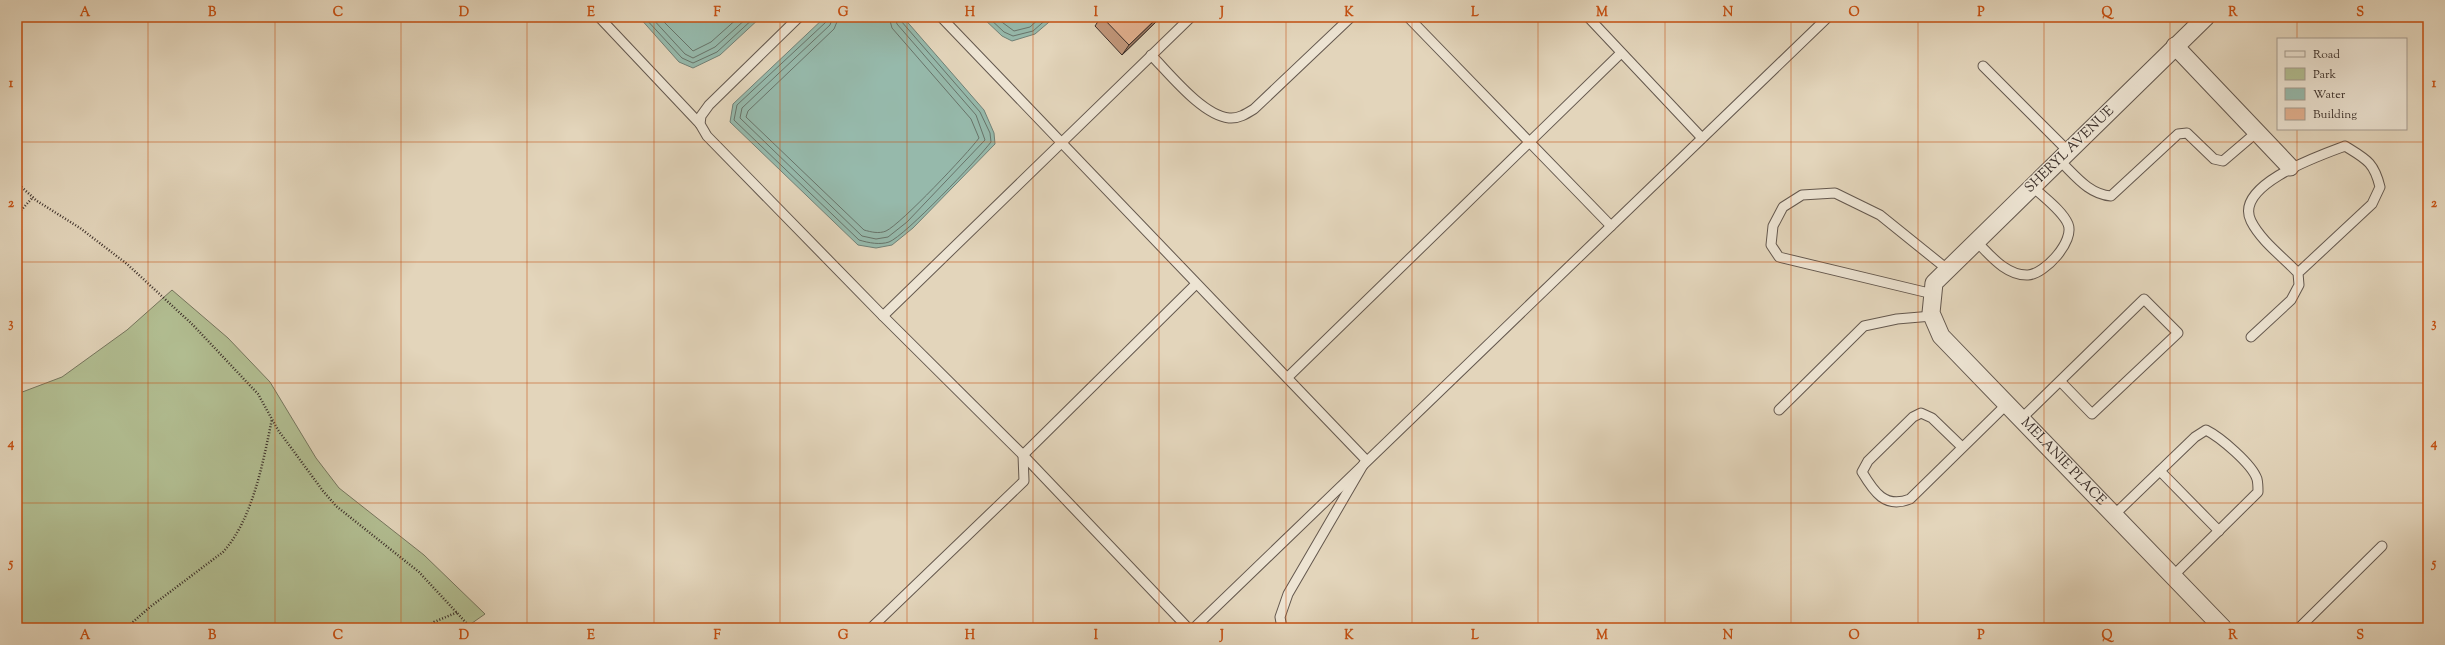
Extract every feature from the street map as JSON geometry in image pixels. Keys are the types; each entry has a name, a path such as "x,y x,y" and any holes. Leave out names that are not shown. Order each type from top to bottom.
{"street":[{"name":"SHERYL AVENUE","path":"1933,288 1947,269 2206,17"},
{"path":"2175,46 2290,167"},
{"name":"MELANIE PLACE","path":"1933,288 1932,316 1941,336 2223,628"}],"lane":[{"path":"599,17 700,124 707,136 883,316 1023,455 1188,628"},
{"path":"700,124 701,116 709,105 799,17"},
{"path":"941,17 1060,144 1288,377 1366,460"},
{"path":"883,316 1190,17"},
{"path":"1151,55 1199,102 1215,115 1230,118 1240,117 1254,109 1351,17"},
{"path":"1408,17 1529,144 1611,226"},
{"path":"1588,17 1702,138"},
{"path":"1194,628 1366,460 1828,17"},
{"path":"1288,377 1621,53"},
{"path":"1983,66 2064,155 2086,186 2099,195 2111,196 2178,134 2187,133 2214,159 2224,162 2257,132"},
{"path":"2251,337 2291,300 2299,285 2298,273 2263,238 2250,220 2248,208 2252,198 2262,188 2290,167 2345,146 2360,155 2376,169 2380,187 2372,204 2298,273"},
{"path":"1976,241 2000,265 2014,272 2029,275 2040,271 2065,246 2070,234 2068,224 2032,186"},
{"path":"1933,288 1779,257 1771,245 1773,226 1783,207 1802,195 1835,193 1880,215 1947,269"},
{"path":"871,628 1024,481 1023,455 1196,284"},
{"path":"2021,419 2144,299 2178,333 2092,414 2060,381"},
{"path":"1779,410 1864,326 1932,316"},
{"path":"1962,447 1932,418 1921,413 1913,417 1868,461 1862,472 1870,486 1888,503 1899,504 1910,499 2007,404"},
{"path":"2114,515 2195,437 2206,430 2218,436 2248,467 2257,479 2258,492 2173,576"},
{"path":"1282,628 1280,618 1288,594 1366,460"},
{"path":"2160,471 2219,531"},
{"path":"2300,628 2382,546"}],"path":[{"path":"17,183 33,197 80,228 127,264 193,325 258,394 272,419 306,471 336,506 419,572 472,628"},
{"path":"17,215 33,197"},
{"path":"126,628 150,607 223,552 233,541 243,525 266,449 272,419"},
{"path":"427,628 434,622 458,612"}],"green space":[{"path":"172,290 228,338 270,382 316,458 339,488 424,555 485,614 465,628 17,628 17,394 62,377 127,330"}],"water":[{"path":"639,17 761,17 720,55 693,68 679,62"},
{"path":"825,17 903,17 984,110 994,133 995,144 913,228 892,245 876,248 858,245 730,122 733,104"},
{"path":"982,17 1055,17 1035,34 1012,41 1002,36"}],"building":[{"path":"1102,17 1158,17 1129,45"}]}
